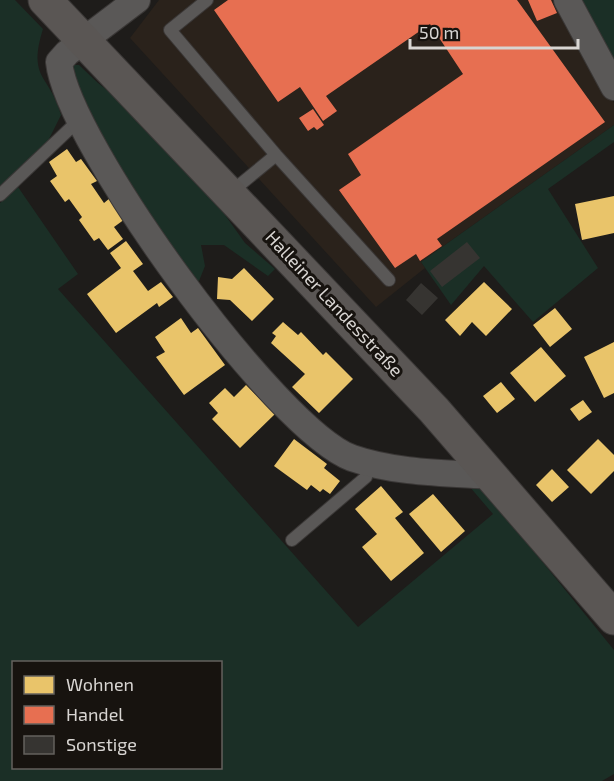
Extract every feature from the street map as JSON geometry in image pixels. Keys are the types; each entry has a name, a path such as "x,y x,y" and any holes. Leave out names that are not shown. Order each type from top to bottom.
{"main road":[{"name":"Halleiner Landesstraße","path":"45,0 434,410 614,618"}],"street":[{"path":"135,0 67,53 59,62 60,72 80,119 144,229 194,299 274,394 326,442 351,457 432,472 491,476"},
{"path":"567,0 614,87"}],"lane":[{"path":"207,0 170,30 276,155 389,280"},
{"path":"0,195 80,119"},
{"path":"230,193 276,155"},
{"path":"292,540 366,477 370,462"}],"shaded area":[{"path":"159,0 557,0 614,103 614,125 421,262 425,268 376,307 130,38"}],"green space":[{"path":"0,0 15,0 43,29 39,46 39,68 61,115 46,145 0,187"},
{"path":"577,0 614,0 614,70"},
{"path":"79,65 146,121 218,205 245,243 275,269 268,276 224,245 201,245 205,266 199,281 191,280 110,151 71,68"},
{"path":"614,125 614,142 548,189 598,268 533,322 484,266 451,305 421,262"},
{"path":"18,187 78,274 58,289 358,627 493,514 469,486 484,490 614,650 614,774 602,781 0,781 0,203"}],"building: Wohnen":[{"path":"67,149 76,162 81,159 97,181 91,184 104,203 110,198 125,219 114,227 123,239 108,250 99,238 94,241 79,220 82,217 69,199 65,202 50,181 57,176 49,162"},
{"path":"614,196 614,233 582,240 575,204"},
{"path":"126,241 143,264 133,271 148,291 161,282 173,297 159,307 157,303 116,333 87,294 121,268 110,253"},
{"path":"244,268 274,299 252,321 230,300 217,299 218,277 232,279"},
{"path":"484,282 512,309 486,336 472,322 460,336 445,320"},
{"path":"555,308 572,329 550,347 533,325"},
{"path":"181,318 191,333 198,328 225,365 184,395 156,357 165,352 155,337"},
{"path":"283,322 298,335 301,332 323,355 326,352 353,379 319,413 292,387 305,374 271,343 276,336 272,333"},
{"path":"614,342 614,393 604,398 584,357"},
{"path":"541,347 566,376 535,402 510,373"},
{"path":"501,382 515,399 497,413 483,396"},
{"path":"246,385 275,414 240,448 212,419 218,413 209,403 225,388 234,397"},
{"path":"583,400 592,412 579,421 570,409"},
{"path":"294,439 327,464 324,468 340,481 330,494 323,489 320,492 311,485 307,490 274,466"},
{"path":"598,439 614,455 614,471 591,494 567,470"},
{"path":"552,469 569,487 552,502 536,485"},
{"path":"381,486 403,512 395,518 424,553 391,581 362,547 377,534 355,509"},
{"path":"433,494 465,531 441,552 409,514"}],"building: Handel":[{"path":"228,0 517,0 605,122 437,239 442,246 420,261 416,254 395,268 339,190 361,175 348,154 463,74 430,24 326,96 337,111 323,121 300,87 278,102 214,10"},
{"path":"528,0 551,0 557,13 537,21"},
{"path":"313,109 324,125 317,130 314,127 308,131 299,118"}],"building: Sonstige":[{"path":"467,242 480,258 442,287 430,271"},
{"path":"421,283 438,298 422,315 406,300"}]}
